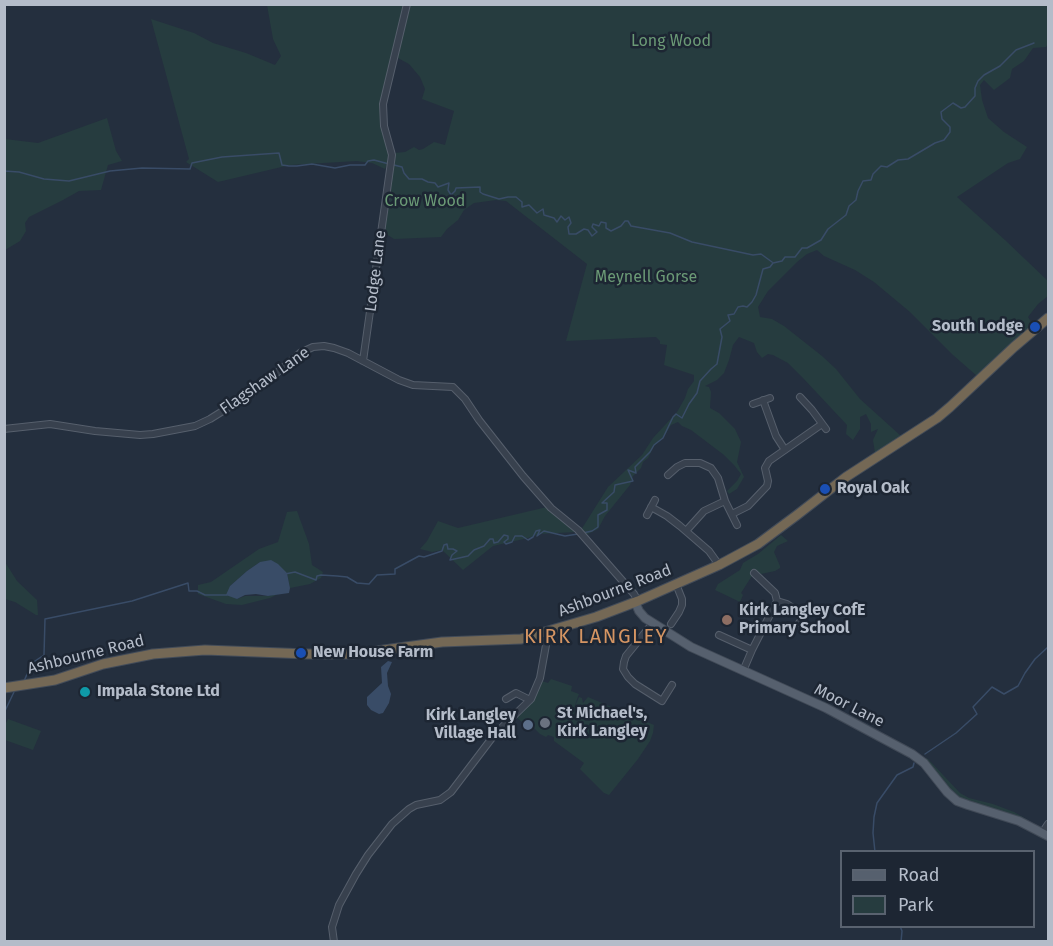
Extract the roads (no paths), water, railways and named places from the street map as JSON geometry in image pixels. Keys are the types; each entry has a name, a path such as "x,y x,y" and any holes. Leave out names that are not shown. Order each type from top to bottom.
{"highway":[{"name":"Ashbourne Road","path":"4,688 55,680 119,660 153,654 213,650 355,654 442,642 521,639 596,617 637,602 719,565 758,544 851,473 931,423 1014,346 1048,318"}],"main road":[{"name":"Moor Lane","path":"637,602 639,611 652,624 691,647 826,708 912,754 957,801 1018,821 1045,834"}],"street":[{"name":"Lodge Lane","path":"363,362 392,155 384,126 383,104 407,4"},
{"name":"Flagshaw Lane","path":"4,429 50,424 140,435 195,426 258,389 292,359 306,350 324,346 334,348 413,385 453,387 465,399 478,420 523,476 551,508 578,530 634,594 637,602"},
{"path":"732,514 748,506 766,486 768,481 766,465 785,450 824,427 802,399 812,395"},
{"path":"753,404 767,399 774,431 785,450"},
{"path":"668,475 684,460 705,464 715,472 725,501 737,525"},
{"path":"712,486 720,484"},
{"path":"647,515 655,500"},
{"path":"686,531 704,511 725,501"},
{"path":"651,507 672,519 709,551 719,565"},
{"path":"744,671 777,600 775,592 754,573"},
{"path":"762,580 768,574"},
{"path":"671,624 682,605 676,584"},
{"path":"777,600 805,616"},
{"path":"799,623 811,608"},
{"path":"652,624 626,656 623,669 635,684 662,701 672,685"},
{"path":"334,942 332,927 339,905 356,874 393,824 408,809 440,800 451,792 495,734 530,700 540,678 546,645 545,633"},
{"path":"719,635 752,650"},
{"path":"506,699 515,689 530,700"},
{"path":"1045,834 1048,824"}],"water":[{"path":"271,560 287,573 289,593 268,596 245,595 237,599 226,595 230,586 247,571 260,562"},
{"path":"388,661 392,662 387,673 391,694 383,713 379,714 367,705 367,697 382,683 381,667"}],"waterway":[{"path":"583,533 598,527 598,515 607,510 607,503 602,503 614,492 615,485 633,481 628,470 636,473 635,467 663,438 673,417 676,414 682,418 697,393 700,381 717,364 722,337 720,329 730,321 728,315 734,314 738,307 747,307 752,302 763,269 782,261 785,257 795,257 802,248 807,248 821,240 828,229 846,215 849,206 856,200 863,181 871,180 873,174 881,166 887,167 898,160 908,159 944,140 950,132 950,127 942,119 941,112 953,103 961,108 965,107 975,96 975,88 984,75 1000,66 1016,50 1034,43"},
{"path":"4,171 19,172 44,179 69,181 110,171 142,168 190,169 192,163 222,157 279,153 282,165 289,166 312,164 335,168 365,165 368,161 374,160 389,164"},
{"path":"394,165 402,167 409,179 422,179 435,183 438,187 449,183 448,190 451,195 456,188 480,187 480,192 483,194 499,199 516,197 522,202 522,207 529,205 537,213 543,209 544,215 554,218 557,222 561,216 565,220 569,217 571,223 568,227 569,234 576,234 584,229 588,230 592,236 597,232 592,227 593,224 599,226 601,222 606,223 606,228 611,231 628,221 631,226 670,233 692,242 753,255 761,254 772,262"},
{"path":"285,574 295,572 316,580 317,576 321,575 347,577 357,583 369,584 377,575 395,574 395,569 419,556 424,557 442,551 444,545 447,544 448,549 457,551 450,560 468,556 474,550 484,546 490,539 493,539 494,543 498,542 504,535 508,536 504,542 506,544 512,542 515,536 522,536 528,540 540,530 537,536 544,531 565,536 578,534"},
{"path":"24,681 32,663 44,655 45,619 132,601 188,583 189,591 197,591 205,595 227,595"},
{"path":"925,754 956,733 977,714 973,707 992,687 1004,694 1018,686 1035,659 1048,647"},
{"path":"4,713 14,692"},
{"path":"875,850 873,833 877,803 897,775 913,767 914,763"},
{"path":"901,928 901,942"}],"place":[{"name":"South Lodge","path":"1035,327"},
{"name":"Royal Oak","path":"825,489"},
{"name":"Kirk Langley CofE Primary School","path":"727,620"},
{"name":"New House Farm","path":"301,653"},
{"name":"Impala Stone Ltd","path":"85,692"},
{"name":"St Michael's, Kirk Langley","path":"545,723"},
{"name":"Kirk Langley Village Hall","path":"528,725"}],"district":[{"name":"KIRK LANGLEY","path":"596,637"}],"park label":[{"name":"Long Wood","path":"671,42"},
{"name":"Crow Wood","path":"425,202"},
{"name":"Meynell Gorse","path":"646,278"}]}
